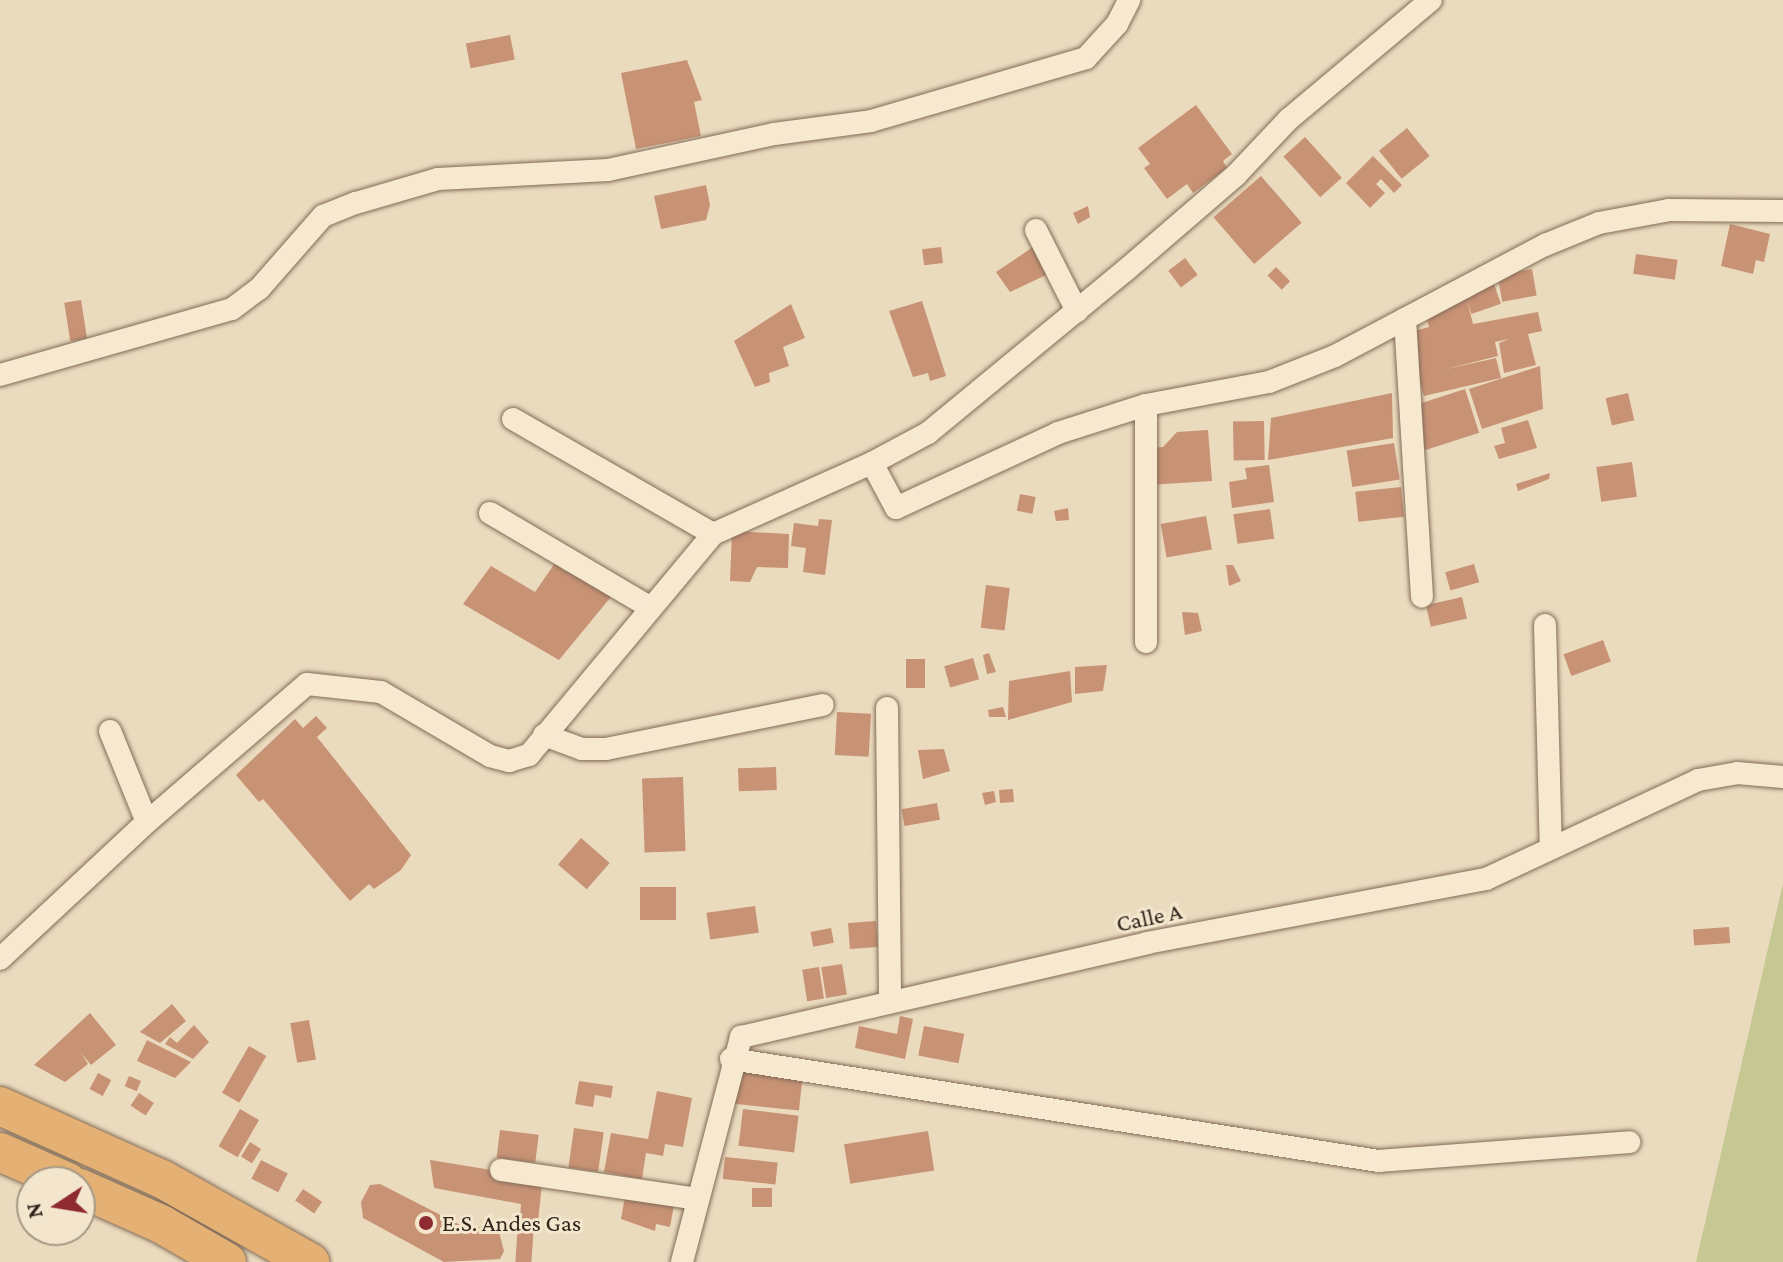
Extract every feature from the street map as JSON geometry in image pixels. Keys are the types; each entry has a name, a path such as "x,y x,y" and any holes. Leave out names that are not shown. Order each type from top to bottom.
{"highway":[{"path":"0,1106 162,1179 310,1262"},
{"path":"0,1152 32,1166"},
{"path":"96,1195 161,1224 227,1262"}],"street":[{"path":"0,375 232,309 259,289 323,216 356,203 438,179 608,170 725,144 871,121 1086,58 1117,24 1129,0"},
{"path":"0,959 147,822 307,684 381,692 490,756 509,761 529,755 648,606 713,534 872,463 928,433 1236,175 1289,119 1431,0"},
{"path":"872,463 896,508 1058,433 1146,405 1269,382 1405,319 1545,245 1599,223 1669,210 1783,211"},
{"path":"1036,230 1077,311"},
{"path":"1405,319 1422,596"},
{"path":"1146,405 1146,642"},
{"path":"513,419 713,534"},
{"path":"490,513 648,606"},
{"path":"1545,625 1551,847"},
{"path":"544,735 582,749 606,749 823,705"},
{"path":"887,708 890,1000"},
{"path":"110,731 147,822"},
{"name":"Calle A","path":"682,1262 731,1059 741,1037 890,1000 1147,943 1486,879 1698,780 1737,773 1783,777"},
{"path":"731,1059 1379,1161 1629,1142"},
{"path":"501,1170 698,1199"}],"green space":[{"path":"1783,883 1783,1262 1696,1262"}],"building":[{"path":"510,35 515,60 471,68 466,44"},
{"path":"687,60 702,100 694,102 701,136 636,149 621,73"},
{"path":"1196,105 1232,154 1223,161 1227,168 1193,193 1187,184 1167,199 1144,168 1150,164 1138,148"},
{"path":"1407,128 1430,156 1402,179 1379,151"},
{"path":"1305,137 1342,178 1320,197 1283,156"},
{"path":"1373,156 1402,185 1394,193 1381,179 1376,184 1385,193 1370,208 1346,183"},
{"path":"1261,176 1302,223 1254,264 1213,217"},
{"path":"706,185 710,205 706,220 661,229 654,196"},
{"path":"1088,206 1090,217 1078,224 1073,213"},
{"path":"1730,224 1770,234 1764,262 1756,260 1753,274 1721,266"},
{"path":"941,247 943,263 924,265 922,249"},
{"path":"1033,247 1048,274 1010,292 996,272"},
{"path":"1636,254 1678,260 1675,280 1633,274"},
{"path":"1185,258 1198,275 1181,287 1168,271"},
{"path":"1276,267 1290,281 1282,290 1268,275"},
{"path":"1532,269 1537,296 1502,302 1498,275"},
{"path":"1494,284 1501,304 1472,314 1465,294"},
{"path":"1466,296 1473,324 1538,312 1542,331 1528,334 1536,365 1504,373 1499,343 1509,339 1495,342 1498,356 1442,370 1496,358 1501,378 1424,396 1404,334 1429,327 1424,307"},
{"path":"81,300 87,339 70,341 64,303"},
{"path":"922,301 946,376 930,381 928,373 913,377 889,311"},
{"path":"791,304 805,338 783,347 789,366 769,373 770,382 755,387 734,341"},
{"path":"1540,366 1543,409 1482,429 1469,389"},
{"path":"1465,389 1479,433 1425,450 1411,407"},
{"path":"1392,393 1393,438 1268,460 1271,418"},
{"path":"1628,393 1634,420 1612,425 1606,398"},
{"path":"1528,420 1537,448 1499,459 1494,446 1505,443 1501,428"},
{"path":"1264,421 1265,460 1234,461 1233,422"},
{"path":"1208,430 1212,481 1149,485 1147,448 1163,447 1177,432"},
{"path":"1394,443 1400,480 1352,487 1347,451"},
{"path":"1632,462 1637,497 1601,502 1596,467"},
{"path":"1269,465 1274,502 1232,508 1229,482 1247,479 1245,468"},
{"path":"1550,473 1549,479 1518,491 1516,484"},
{"path":"1401,487 1404,517 1358,522 1355,492"},
{"path":"1020,494 1036,497 1032,514 1017,511"},
{"path":"1068,508 1069,520 1056,521 1054,511"},
{"path":"1270,509 1274,539 1238,544 1233,514"},
{"path":"1206,516 1212,549 1167,557 1161,524"},
{"path":"819,519 832,520 825,575 803,572 806,548 791,546 794,523 818,526"},
{"path":"732,531 789,534 788,568 757,567 750,582 730,581"},
{"path":"555,563 566,572 572,567 615,592 559,660 463,604 491,566 535,592"},
{"path":"1474,564 1479,582 1450,591 1445,572"},
{"path":"1226,565 1233,565 1241,581 1229,586"},
{"path":"986,585 1010,588 1005,631 981,628"},
{"path":"1462,597 1467,618 1431,627 1426,605"},
{"path":"1182,612 1198,613 1202,631 1185,635"},
{"path":"1603,640 1611,662 1571,676 1564,654"},
{"path":"989,653 996,672 987,674 983,655"},
{"path":"973,658 979,679 950,687 944,666"},
{"path":"906,659 925,659 925,688 906,688"},
{"path":"1107,665 1103,691 1075,694 1075,667"},
{"path":"1070,671 1072,702 1008,720 1009,681"},
{"path":"1003,707 1006,717 989,717 988,710"},
{"path":"837,712 871,714 869,757 835,755"},
{"path":"316,716 327,728 317,737 411,855 401,870 374,889 369,884 350,901 263,799 259,802 236,775 295,719 303,728"},
{"path":"944,749 950,771 923,779 918,750"},
{"path":"776,767 777,790 739,791 738,768"},
{"path":"683,777 686,851 645,852 642,778"},
{"path":"1013,789 1014,802 1000,803 999,790"},
{"path":"994,791 996,802 985,805 982,793"},
{"path":"937,803 940,820 904,826 902,809"},
{"path":"581,838 610,863 587,889 558,864"},
{"path":"640,887 676,887 676,920 640,920"},
{"path":"755,906 759,933 710,940 706,913"},
{"path":"876,921 878,947 850,949 848,923"},
{"path":"1729,927 1730,943 1694,945 1693,930"},
{"path":"831,928 834,943 813,947 810,932"},
{"path":"842,964 847,995 826,998 821,967"},
{"path":"819,967 824,999 807,1001 802,970"},
{"path":"172,1004 186,1021 160,1043 140,1032"},
{"path":"90,1013 116,1045 91,1065 81,1053 88,1064 65,1082 34,1065"},
{"path":"900,1016 913,1019 905,1059 855,1048 859,1026 897,1034"},
{"path":"309,1020 316,1059 297,1063 290,1023"},
{"path":"194,1025 209,1042 193,1059 165,1044 170,1037 177,1043"},
{"path":"924,1026 964,1034 959,1063 918,1055"},
{"path":"147,1040 191,1062 175,1078 137,1061"},
{"path":"249,1046 266,1056 239,1103 222,1093"},
{"path":"738,1069 803,1076 799,1111 734,1104"},
{"path":"98,1073 111,1080 103,1096 90,1089"},
{"path":"129,1076 141,1081 137,1091 125,1086"},
{"path":"579,1081 613,1086 611,1098 595,1095 593,1107 575,1104"},
{"path":"657,1091 692,1098 683,1147 665,1144 663,1156 646,1153 642,1179 604,1172 611,1133 648,1139"},
{"path":"139,1093 154,1103 146,1116 131,1105"},
{"path":"240,1109 259,1120 238,1157 218,1146"},
{"path":"743,1109 799,1116 794,1153 738,1146"},
{"path":"574,1128 604,1132 598,1172 568,1168"},
{"path":"500,1130 539,1135 535,1163 497,1158"},
{"path":"928,1131 934,1171 850,1184 844,1144"},
{"path":"250,1142 261,1149 252,1163 241,1156"},
{"path":"725,1157 778,1163 775,1184 723,1179"},
{"path":"261,1160 288,1174 278,1192 251,1179"},
{"path":"430,1160 534,1177 542,1184 538,1221 520,1218 521,1204 434,1188"},
{"path":"380,1184 468,1229 497,1224 504,1251 500,1259 444,1262 363,1218 361,1202 370,1185"},
{"path":"752,1188 772,1188 772,1207 752,1207"},
{"path":"303,1189 322,1202 314,1213 295,1201"},
{"path":"626,1191 675,1200 670,1227 656,1224 655,1231 621,1219"},
{"path":"518,1224 534,1225 531,1262 515,1262"}],"place":[{"name":"E.S. Andes Gas","path":"426,1223"}]}
